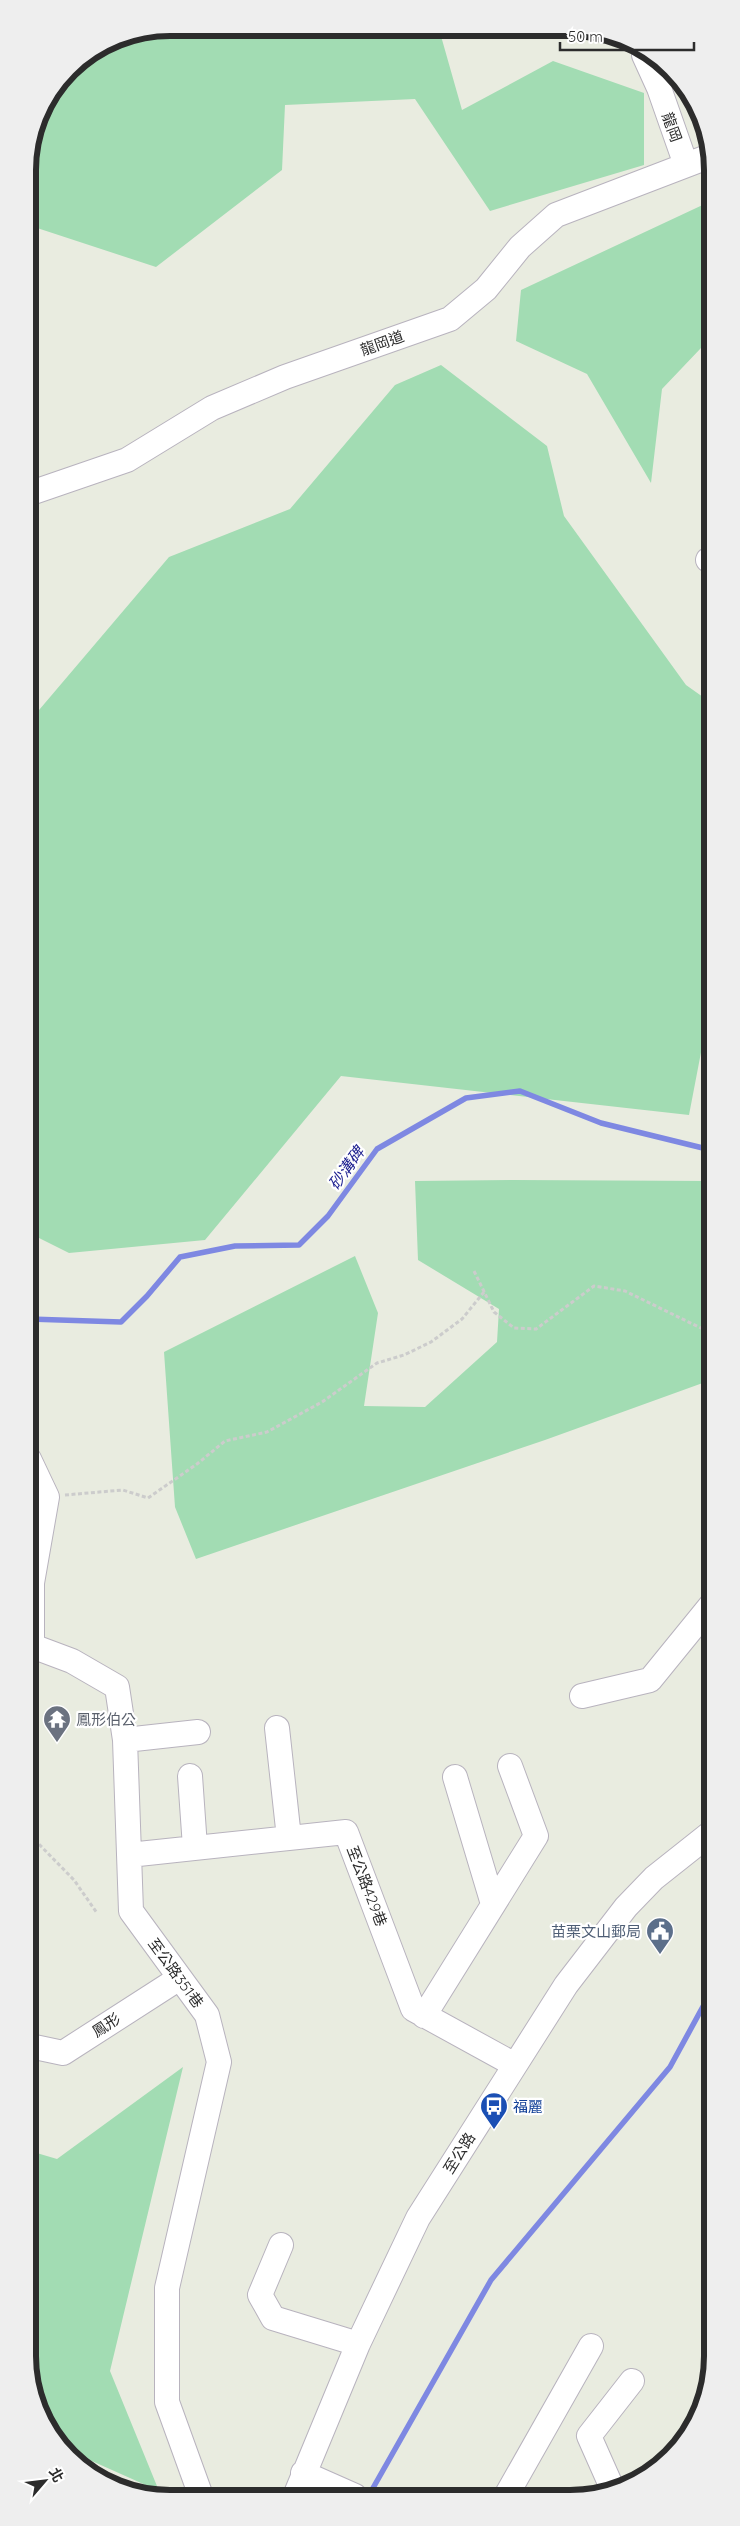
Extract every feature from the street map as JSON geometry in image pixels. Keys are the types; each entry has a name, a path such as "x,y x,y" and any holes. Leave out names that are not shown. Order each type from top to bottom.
{"street":[{"name":"龍岡","path":"650,63 668,85 686,165"},
{"name":"龍岡道","path":"37,491 127,460 212,408 285,377 450,319 486,289 520,247 556,215 703,158"},
{"name":"至公路351巷","path":"36,1532 40,1490"},
{"path":"582,1696 650,1680 703,1614"},
{"name":"至公路351巷","path":"36,1648 72,1661 117,1686 125,1740 131,1911 178,1979 207,2015 219,2062 166,2288 167,2402 199,2490"},
{"path":"277,1728 289,1838"},
{"path":"125,1740 198,1732"},
{"path":"424,2016 536,1836 510,1766"},
{"path":"190,1776 195,1847"},
{"path":"455,1777 493,1904"},
{"name":"至公路429巷","path":"129,1855 346,1832 413,2009 515,2065"},
{"name":"至公路","path":"297,2490 358,2344 418,2218 566,1985 626,1907 654,1878 703,1839"},
{"name":"鳳形","path":"36,2047 63,2053 178,1979"},
{"path":"281,2245 260,2295 273,2318 358,2344"},
{"path":"509,2490 591,2346"},
{"path":"609,2484 589,2436 632,2381"},
{"path":"303,2473 341,2490"}],"path":[{"path":"474,1271 494,1312 514,1328 536,1329 594,1286 625,1291 703,1329"},
{"path":"40,1490 123,1490 148,1498 197,1464 225,1441 267,1432 322,1402 377,1363 404,1355 431,1342 462,1319 484,1292"},
{"path":"36,1841 74,1880 97,1913"}],"green space":[{"path":"170,36 441,36 462,110 553,61 644,93 644,165 490,211 415,99 285,105 282,170 156,267 37,228 37,152 46,119 54,103 75,75 103,54 127,43 152,37"},
{"path":"704,204 704,349 701,348 662,389 651,483 587,374 516,341 521,290"},
{"path":"441,365 547,446 564,516 686,685 704,698 704,1039 689,1115 341,1076 205,1240 69,1253 37,1237 37,713 169,557 290,509 395,385"},
{"path":"415,1181 704,1181 703,1383 545,1440 196,1559 175,1507 164,1352 355,1256 378,1313 364,1406 425,1407 497,1342 499,1309 418,1260"},
{"path":"183,2067 110,2371 158,2489 152,2488 81,2456 64,2438 54,2423 41,2391 36,2356 36,2153 57,2159"}],"waterway":[{"name":"砂溝碑","path":"36,1319 121,1322 147,1296 180,1257 235,1246 299,1245 328,1216 377,1149 466,1098 520,1091 601,1123 704,1148"},
{"path":"373,2488 491,2280 670,2067 703,2006"}],"place":[{"name":"鳳形伯公","path":"57,1743"},
{"name":"苗栗文山郵局","path":"660,1955"},
{"name":"福麗","path":"494,2130"}]}
